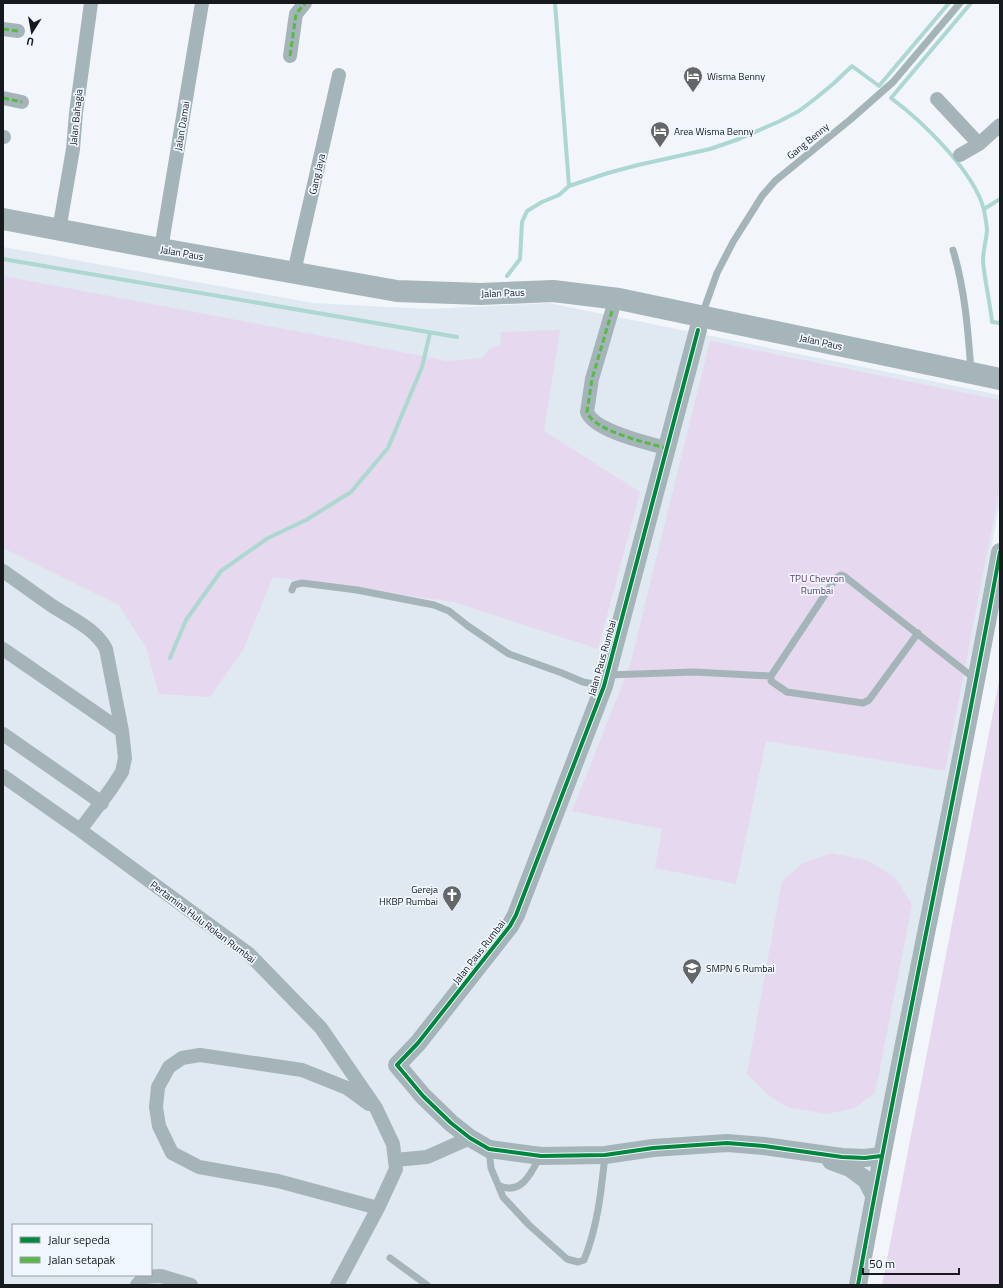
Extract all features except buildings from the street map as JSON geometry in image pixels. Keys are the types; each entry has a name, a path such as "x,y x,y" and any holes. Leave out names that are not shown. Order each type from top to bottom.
{"main road":[{"name":"Jalan Paus","path":"3,219 398,291 481,294 553,291 619,299 700,323 1000,389"},
{"name":"Jalan Paus","path":"3,231 398,304 481,307 550,304 612,311 700,323 1000,379"}],"street":[{"name":"Jalan Bahagia","path":"59,230 73,149 76,113 91,3"},
{"name":"Jalan Damai","path":"162,249 202,3"},
{"path":"290,56 296,14 305,3"},
{"path":"3,29 18,32"},
{"name":"Gang Jaya","path":"294,272 339,75"},
{"path":"3,98 22,102"},
{"path":"937,99 979,144"},
{"path":"960,155 979,144 1000,125"},
{"path":"612,311 592,379 587,412 588,415 601,426 630,439 666,448"},
{"name":"Jalan Paus Rumbai","path":"700,323 605,680 519,907 510,926 418,1043 397,1065 423,1096 451,1123 470,1138 488,1149 540,1156 605,1155 653,1148 727,1143 764,1146 842,1157 865,1158 881,1156"},
{"path":"858,1285 881,1156 977,681 1000,552"},
{"path":"3,571 101,639 106,649 122,731 125,758 122,772 102,803 80,830"},
{"path":"3,649 122,731"},
{"path":"3,734 102,803"},
{"name":"Pertamina Hulu Rokan Rumbai","path":"3,776 80,830 249,954 321,1028 376,1108 393,1144 396,1169 378,1208 337,1285"},
{"path":"376,1108 347,1088 302,1070 200,1055 182,1058 169,1067 158,1087 156,1108 159,1126 172,1153 199,1166 278,1181 378,1208"},
{"path":"395,1160 427,1157 470,1138"},
{"path":"816,1153 829,1161 850,1168 866,1180 874,1195"},
{"path":"137,1285 144,1277 161,1276 191,1285"}],"lane":[{"name":"Gang Benny","path":"700,323 710,290 732,242 762,196 775,180 893,82 960,3"},
{"path":"954,250 968,323 971,373"},
{"path":"918,634 866,702 863,703 787,692 771,681 771,676 836,578 841,575 844,576 918,634 977,681"},
{"path":"292,590 294,585 302,583 358,590 434,605 449,612 509,654 562,672 583,682 694,672 771,676"},
{"path":"488,1149 490,1168 504,1197 529,1225 567,1259 574,1262 581,1262 584,1260 590,1247 598,1217 605,1155"},
{"path":"498,1185 509,1188 521,1184 529,1177 540,1156"},
{"path":"390,1258 427,1285"}],"shaded area":[{"path":"3,247 313,303 428,309 549,303 1000,395 1000,500 979,617 849,1285 3,1285"}],"green space":[{"path":"3,276 446,361 482,358 491,348 500,345 501,332 560,330 544,431 640,492 598,649 454,602 273,577 243,650 210,697 159,694 146,648 119,605 3,548"},
{"name":"TPU Chevron Rumbai","path":"710,341 1000,400 1000,486 945,771 766,741 736,884 655,868 662,829 572,811 630,665"},
{"path":"1000,676 1000,1285 882,1285"},
{"path":"832,853 869,861 896,878 912,905 875,1093 855,1108 826,1114 787,1107 768,1095 747,1074 782,881 803,863"}],"waterway":[{"path":"555,3 569,186"},
{"path":"507,276 520,259 522,222 527,211 542,202 559,195 569,186 638,165 710,149 739,139 780,121 799,111 833,84 852,66 879,86 949,3"},
{"path":"971,3 891,98 917,120 945,148 970,179 978,195 984,210 987,226 983,262 992,322 1000,323"},
{"path":"984,209 1000,199"},
{"path":"3,259 457,337"},
{"path":"170,658 186,620 221,571 268,538 306,520 351,492 388,448 422,367 430,333"}],"marked path":[{"path":"290,56 296,14 305,3"},
{"path":"3,29 18,31"},
{"path":"3,98 22,102"},
{"path":"612,311 592,379 587,412 592,419 610,430 634,439 666,448"}],"cycle path":[{"path":"698,330 604,686 516,915 510,926 418,1043 397,1065 423,1096 451,1123 470,1138 489,1149 541,1156 605,1155 653,1148 727,1143 764,1146 842,1157 865,1158 881,1156"},
{"path":"858,1285 1000,552"}],"place":[{"name":"Wisma Benny","path":"693,93"},
{"name":"Area Wisma Benny","path":"660,148"},
{"name":"Gereja HKBP Rumbai","path":"452,912"},
{"name":"SMPN 6 Rumbai","path":"692,985"}]}
